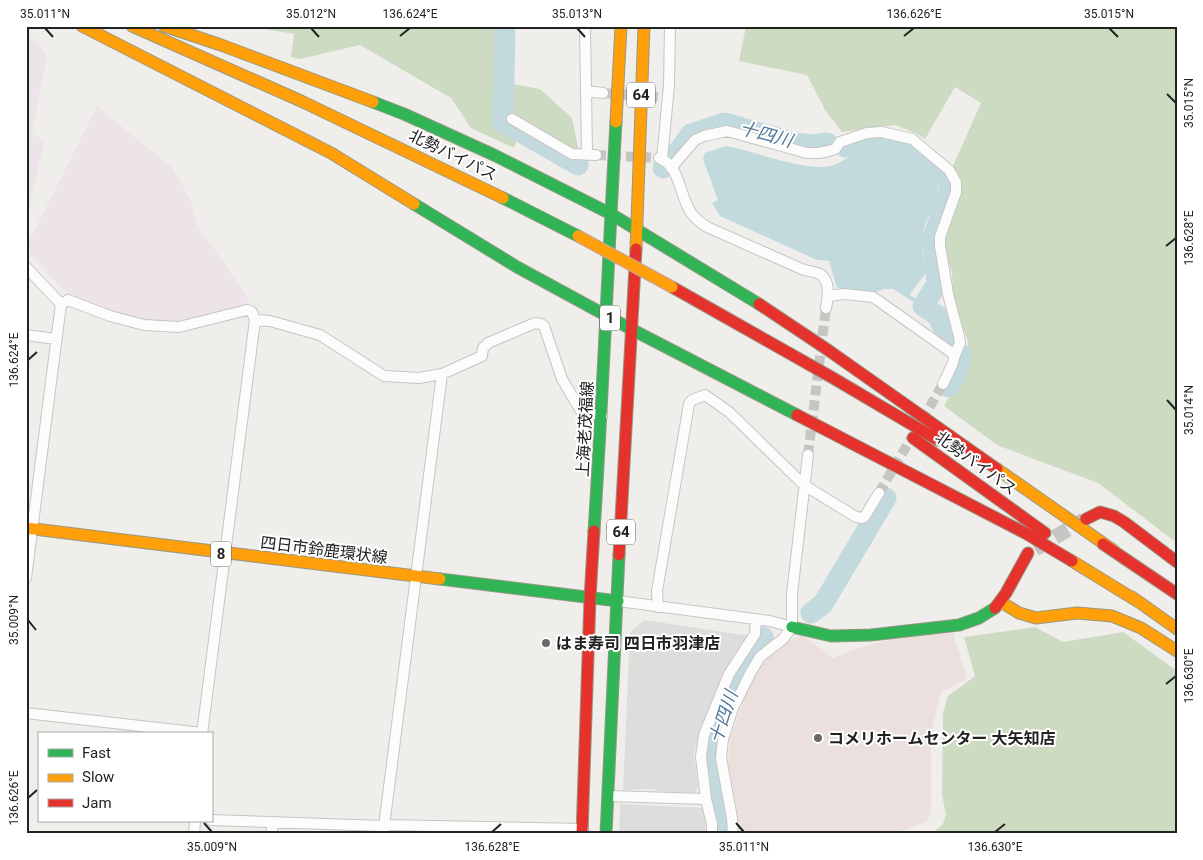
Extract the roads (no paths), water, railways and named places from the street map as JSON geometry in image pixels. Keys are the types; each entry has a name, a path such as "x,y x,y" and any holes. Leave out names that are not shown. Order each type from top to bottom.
{"main road":[{"name":"1","path":"82,26 331,153 517,267 631,329 1009,524 1142,604"},
{"name":"北勢バイパス","path":"132,26 374,135 484,188 672,287 752,331 979,464 1113,550 1177,594"},
{"name":"1","path":"164,26 221,45 404,114 494,155 611,214 734,288 828,350 1113,550"},
{"name":"上海老茂福線","path":"583,832 590,598 602,416 605,315 621,26"},
{"name":"64","path":"606,834 637,230 644,26"},
{"name":"北勢バイパス","path":"752,331 910,435 1177,629"},
{"path":"1086,519 1100,512 1114,516 1177,562"},
{"name":"四日市鈴鹿環状線","path":"29,529 618,602"},
{"path":"792,627 812,633 860,636 952,626 970,622 987,614 1001,602 1028,553"},
{"path":"1001,602 1016,612 1031,617 1084,613 1101,614 1121,619 1145,629 1177,651"}],"street":[{"path":"512,119 572,154 592,154 586,91 585,26"},
{"path":"670,26 663,98 665,162 689,210 696,219 707,227 804,270 820,274 826,282 828,296 826,308"},
{"path":"586,91 603,93"},
{"path":"665,162 695,140 727,131 807,153 819,154 834,149 840,142 867,133 881,132 905,136 915,140 949,170 956,182 956,192 940,237 940,246 948,294 960,343 954,355 952,365 942,384"},
{"path":"26,267 61,304"},
{"path":"828,296 844,294 873,298 954,355"},
{"path":"61,304 68,300 110,316 144,325 179,327 247,310 252,312 255,320 202,732"},
{"path":"26,578 29,529 61,304"},
{"path":"255,320 270,321 320,335 384,376 418,378 442,374 482,356 483,348 488,343 535,323 541,324 544,326 562,379 581,411 602,416"},
{"path":"26,335 56,339"},
{"path":"383,828 442,374"},
{"path":"658,606 657,591 689,404 692,400 706,395 729,412 804,485 856,517 862,518 865,516 880,493"},
{"path":"733,834 732,818 721,758 724,728 732,708 760,657 783,639 792,627 792,594 808,455"},
{"path":"618,602 756,619 792,627"},
{"path":"712,834 712,824 706,799 700,756 704,735 711,724 719,696 730,674 755,634 756,619"},
{"path":"26,713 185,732"},
{"path":"711,724 724,728"},
{"path":"608,796 706,799"},
{"path":"212,820 383,828 583,832"},
{"path":"272,822 272,834"}],"water":[{"path":"726,146 798,165 823,167 837,164 858,153 882,149 892,151 910,160 936,181 938,186 937,198 923,234 926,273 907,298 893,289 875,292 837,288 829,261 817,260 720,216 712,203 718,200 703,159 705,153"}],"waterway":[{"name":"十四川","path":"503,26 505,31 503,122 578,165"},
{"name":"十四川","path":"663,168 673,159 691,134 725,123 795,143 813,145 827,143"},
{"name":"十四川","path":"845,147 871,140 893,140 923,156 940,172 949,184 949,192 933,238 937,284 923,306 938,316 947,337 953,345"},
{"path":"908,296 923,306"},
{"name":"十四川","path":"949,387 957,372 960,354"},
{"name":"十四川","path":"811,613 823,604 886,498"},
{"name":"十四川","path":"723,834 710,761 713,741 723,704 732,685 763,637"}],"tunnel":[{"path":"603,93 658,97"},
{"path":"596,155 659,158"},
{"path":"808,455 826,308"},
{"path":"922,420 943,384"},
{"path":"879,493 913,435"},
{"path":"1035,549 1084,520"}],"place":[{"name":"はま寿司 四日市羽津店","path":"546,643"},
{"name":"コメリホームセンター 大矢知店","path":"818,738"}]}
